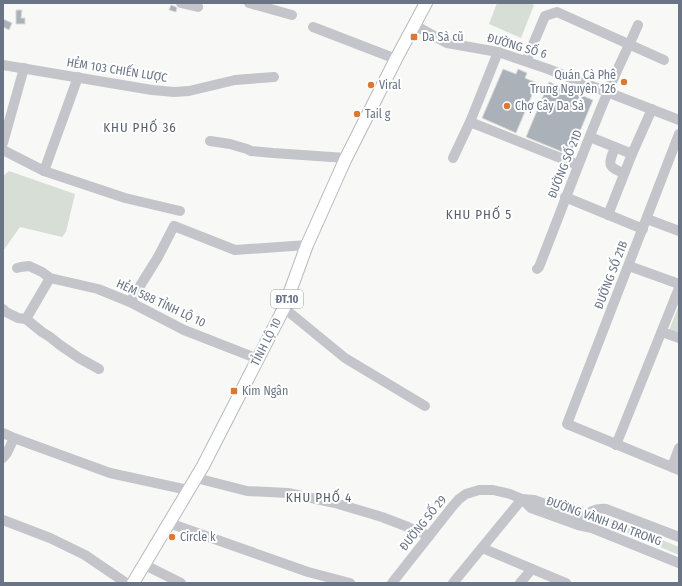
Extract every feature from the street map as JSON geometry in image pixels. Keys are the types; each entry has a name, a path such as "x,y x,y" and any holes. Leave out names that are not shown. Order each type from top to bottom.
{"main road":[{"name":"ĐT.10","path":"414,25 426,3"},
{"name":"TỈNH LỘ 10","path":"144,564 196,478 284,308 308,245 346,158 414,25"},
{"name":"ĐT.10","path":"133,583 144,564"}],"street":[{"path":"182,3 198,7"},
{"path":"249,3 292,15"},
{"path":"526,61 546,16 557,12 664,60"},
{"name":"ĐƯỜNG SỐ 6","path":"414,25 447,43 498,52 548,68 679,120"},
{"name":"ĐƯỜNG SỐ 21D","path":"537,269 578,165 638,25"},
{"path":"313,28 396,59"},
{"path":"453,158 470,122 498,52"},
{"name":"HẺM 103 CHIẾN LƯỢC","path":"3,64 152,90 174,92 189,91 235,80 274,76"},
{"path":"3,143 24,68"},
{"path":"44,171 78,77"},
{"path":"608,214 652,109"},
{"path":"470,122 578,165"},
{"name":"ĐƯỜNG SỐ 21B","path":"616,445 567,424 679,134"},
{"path":"590,137 632,154"},
{"path":"210,141 248,148 251,151 346,158"},
{"path":"615,148 610,159 612,168 624,173"},
{"path":"3,150 44,171 125,198 180,211"},
{"path":"565,198 643,229"},
{"path":"647,219 679,231"},
{"path":"130,302 158,257 174,226 235,250 308,245"},
{"name":"HẺM 588 TỈNH LỘ 10","path":"17,268 29,266 42,272 50,278 98,289 130,302 184,330 258,359"},
{"path":"629,266 679,284"},
{"path":"26,319 50,278"},
{"path":"679,288 616,445 676,469 679,448"},
{"path":"284,308 345,358 424,406"},
{"path":"3,309 18,318 26,319 60,345 99,369"},
{"path":"662,332 679,338"},
{"path":"3,433 110,473 188,490"},
{"path":"3,458 14,438"},
{"path":"196,478 247,491 288,493 335,503 382,517 429,536"},
{"name":"ĐƯỜNG SỐ 29","path":"392,583 452,507 463,496 470,492 481,490"},
{"name":"ĐƯỜNG VÀNH ĐAI TRONG","path":"481,490 496,490 522,499 531,508 581,521 592,528 679,563"},
{"path":"453,583 522,499"},
{"name":"ĐƯỜNG VÀNH ĐAI TRONG","path":"581,521 596,509 606,509 679,537"},
{"path":"3,520 50,538 85,555 126,583"},
{"path":"169,523 308,572 350,583"},
{"path":"482,548 566,583"},
{"path":"144,564 182,583"},
{"path":"520,583 532,569"}],"shaded area":[{"path":"497,3 529,3 534,5 521,38 489,24"},
{"path":"9,171 75,194 66,232 62,237 20,227 3,251 3,176"},
{"path":"679,305 679,337 668,333"},
{"path":"573,503 679,547 679,555 570,509"}],"building":[{"path":"171,5 177,8 176,12 169,10"},
{"path":"16,10 22,10 21,18 25,18 25,24 16,24"},
{"path":"3,19 12,23 9,30 3,27"},
{"name":"Chợ Cây Da Sà","path":"503,69 516,74 518,69 527,73 525,78 537,83 516,133 482,118"},
{"path":"549,82 593,100 570,155 526,137"}],"place":[{"name":"Da Sà cũ","path":"414,37"},
{"name":"Quán Cà Phê Trung Nguyên 126","path":"624,82"},
{"name":"Viral","path":"371,85"},
{"name":"Chợ Cây Da Sà","path":"507,106"},
{"name":"Tail g","path":"357,114"},
{"name":"Kim Ngân","path":"234,391"},
{"name":"Circle k","path":"172,537"}],"district":[{"name":"KHU PHỐ 36","path":"140,127"},
{"name":"KHU PHỐ 5","path":"479,214"},
{"name":"KHU PHỐ 4","path":"319,497"}]}
